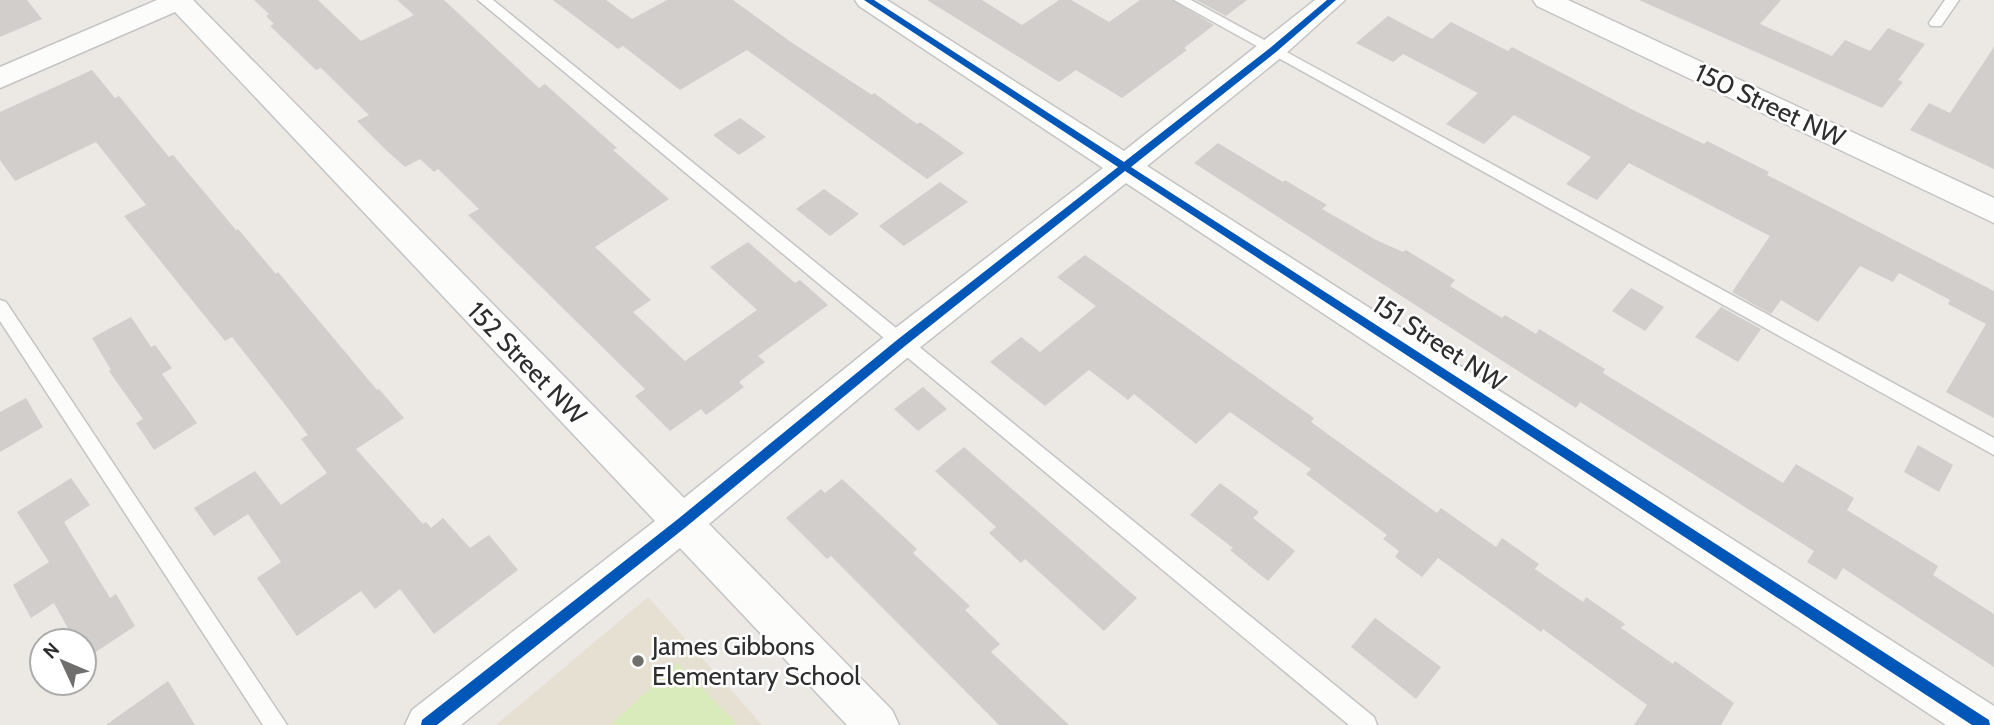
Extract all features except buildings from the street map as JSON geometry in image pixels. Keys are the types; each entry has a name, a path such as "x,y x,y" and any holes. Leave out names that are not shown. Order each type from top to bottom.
{"street":[{"path":"0,78 179,0"},
{"name":"152 Street NW","path":"179,0 877,725"},
{"name":"151 Street NW","path":"868,0 1984,725"},
{"path":"427,725 682,523 901,342 1126,167 1332,0"},
{"name":"150 Street NW","path":"1546,0 1994,211"}],"lane":[{"path":"485,0 1366,725"},
{"path":"1181,0 1994,447"},
{"path":"1936,23 1952,0"},
{"path":"0,307 276,725"}],"shaded area":[{"name":"James Gibbons Elementary School","path":"648,597 762,725 496,725"}],"green space":[{"path":"678,663 738,725 610,725"}],"cycle path":[{"path":"868,0 1984,725"},
{"path":"427,725 682,523 901,343 1273,50 1332,0"}],"place":[{"name":"James Gibbons Elementary School","path":"638,661"}]}
